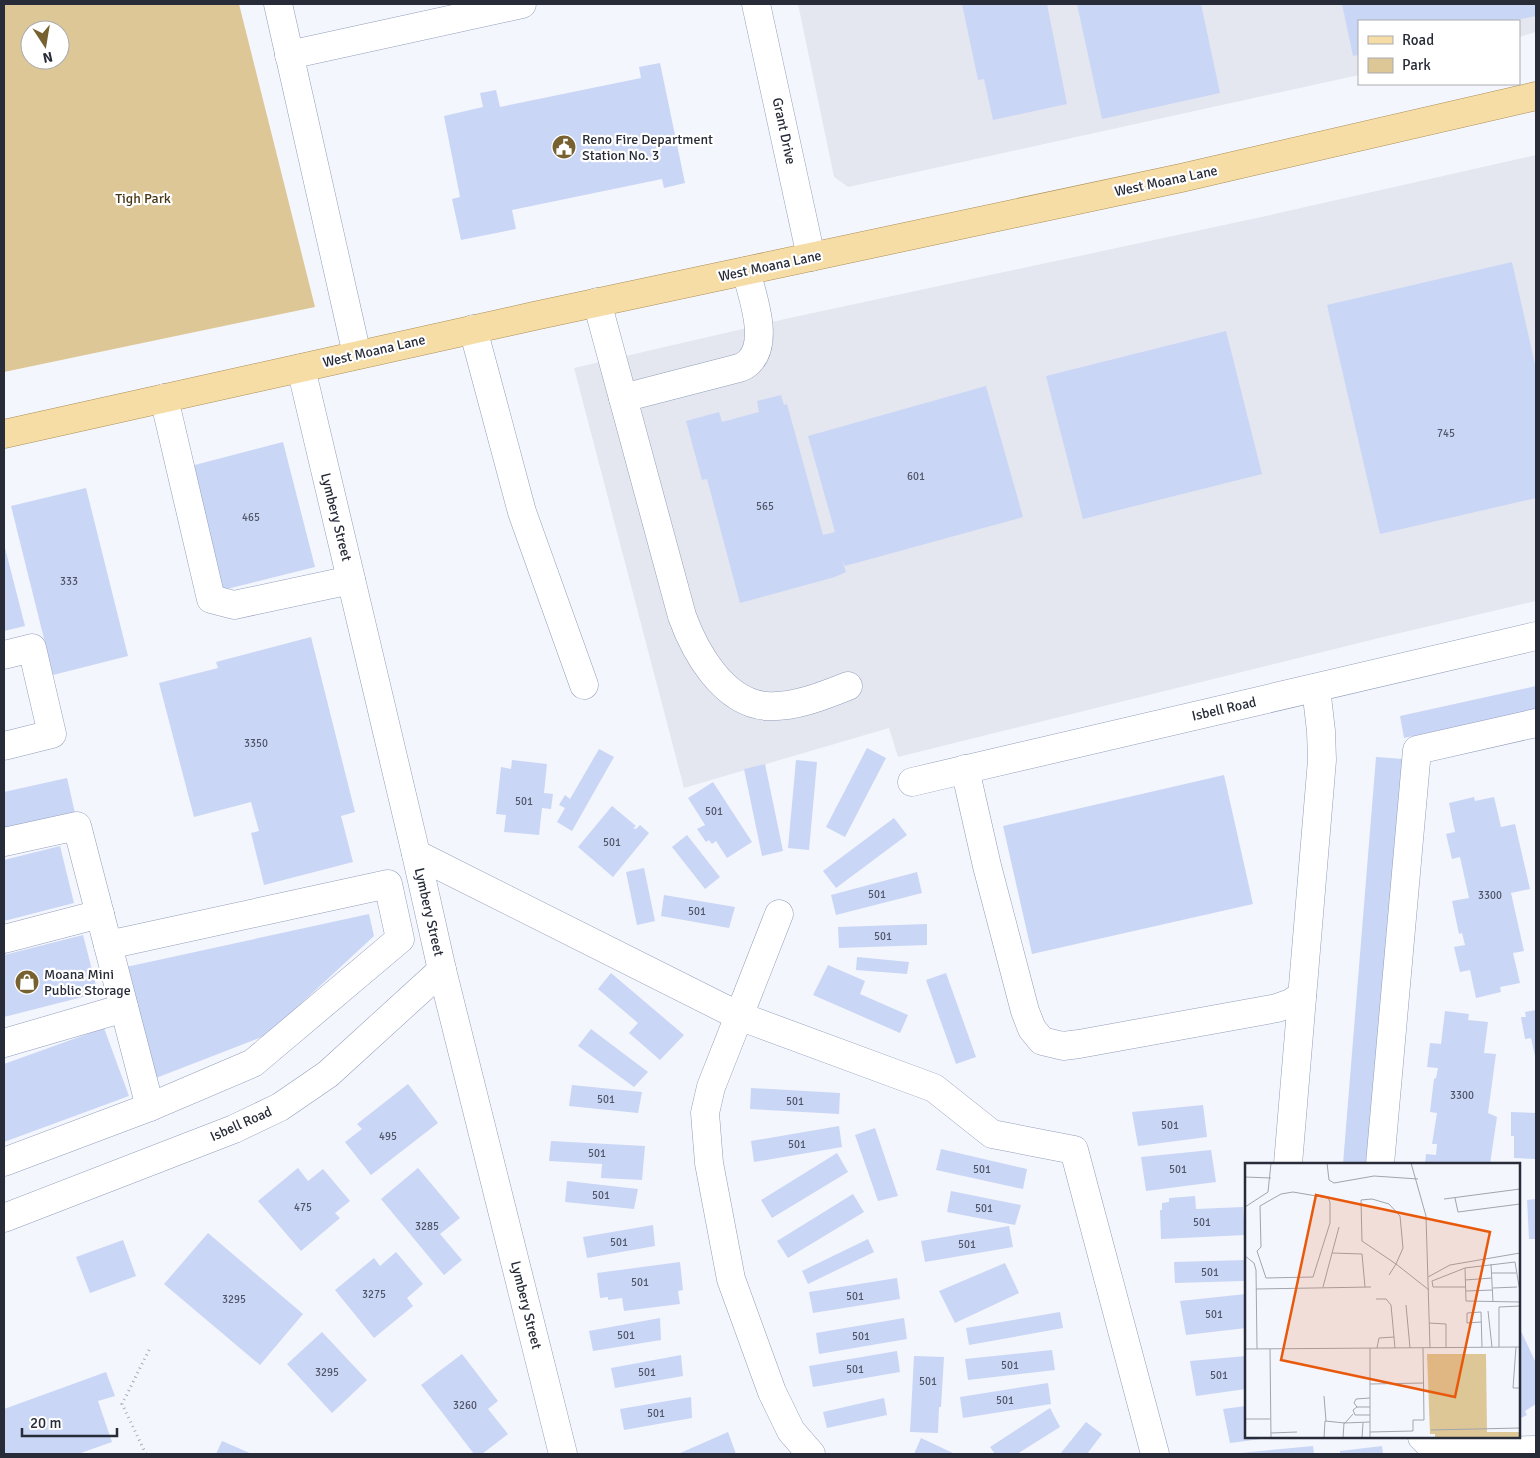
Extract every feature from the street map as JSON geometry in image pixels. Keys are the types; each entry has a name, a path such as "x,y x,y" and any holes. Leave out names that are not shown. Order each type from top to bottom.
{"main road":[{"name":"West Moana Lane","path":"4,434 597,302 1172,180 1536,96"}],"street":[{"path":"278,4 357,355"},
{"path":"289,55 522,4"},
{"name":"Grant Drive","path":"756,4 811,257"},
{"path":"623,398 739,368 749,362 755,353 759,338 758,322 746,271"},
{"path":"597,302 682,616 690,639 704,663 726,687 745,701 767,706 789,704 822,696 848,686"},
{"path":"473,329 522,512 584,685"},
{"name":"Lymbery Street","path":"301,368 442,970 563,1454"},
{"path":"164,398 211,599 234,604 351,580"},
{"name":"Isbell Road","path":"912,782 1536,636"},
{"path":"4,655 32,648 52,734 4,746"},
{"path":"1288,1163 1322,760 1316,688"},
{"path":"1380,1163 1417,750 1536,723"},
{"path":"965,769 987,866 1025,1010 1032,1029 1042,1042 1063,1046 1089,1042 1277,1008 1291,1003 1302,995"},
{"path":"4,842 77,826 150,1107"},
{"path":"416,854 739,1016 934,1088 992,1134 1074,1150 1155,1454"},
{"path":"4,1162 150,1107 253,1063 400,939 388,884 108,945"},
{"path":"4,938 100,914"},
{"path":"778,914 711,1086 705,1112 709,1163 731,1279 772,1392 791,1431 811,1454"},
{"name":"Isbell Road","path":"4,1218 234,1129 280,1107 328,1074 442,970"},
{"path":"4,1043 124,1008"},
{"path":"1423,1438 1437,1452 1536,1450"}],"path":[{"path":"146,1454 122,1404 150,1348"}],"shaded area":[{"path":"798,4 1536,4 1536,32 1520,37 1520,20 1358,20 1358,75 848,187 834,177"},
{"path":"1536,155 1536,601 898,757 889,728 684,788 574,368 785,319 1266,216"}],"green space":[{"name":"Tigh Park","path":"4,4 239,4 315,307 4,372"}],"building":[{"path":"962,4 1047,4 1067,104 993,120 984,79 978,80"},
{"path":"1077,4 1201,4 1220,93 1102,119"},
{"path":"1342,4 1536,4 1536,16 1516,20 1358,20 1358,55 1353,56"},
{"name":"Reno Fire Department Station No. 3","path":"660,63 685,183 664,188 662,179 512,210 516,229 461,240 452,199 460,197 444,116 483,107 480,93 496,90 500,107 641,78 639,67"},
{"path":"1512,262 1536,369 1536,498 1380,534 1327,305"},
{"path":"1226,331 1262,474 1083,519 1046,376"},
{"path":"986,386 1023,517 845,566 842,560 846,572 835,577 740,603 707,479 702,480 686,421 719,412 722,422 759,412 757,401 781,395 784,405 787,404 823,535 835,532 808,436"},
{"path":"283,442 315,567 219,591 187,467"},
{"path":"86,488 128,656 53,675 11,506"},
{"path":"4,544 25,626 4,631"},
{"path":"311,637 355,812 341,816 353,862 264,885 251,833 259,831 251,802 194,817 159,683 218,668 216,662"},
{"path":"1536,686 1536,709 1404,738 1400,716"},
{"path":"867,748 886,758 845,837 826,827"},
{"path":"599,749 614,757 572,831 557,822 565,808 559,805 565,795 570,799"},
{"path":"1376,757 1404,759 1371,1163 1343,1163"},
{"path":"512,760 547,764 544,793 553,794 551,809 542,808 539,835 504,832 506,815 496,814 501,767 511,769"},
{"path":"796,760 817,762 809,850 788,848"},
{"path":"765,764 783,851 762,856 744,769"},
{"path":"1224,775 1253,904 1032,954 1003,826"},
{"path":"67,778 75,813 4,829 4,792"},
{"path":"713,782 752,842 727,858 716,841 712,844 709,840 706,842 697,829 705,825 688,798"},
{"path":"1474,797 1475,801 1494,797 1501,827 1515,824 1530,889 1511,893 1524,951 1513,953 1520,983 1500,987 1501,992 1476,998 1470,970 1460,972 1454,947 1465,945 1462,933 1459,934 1452,901 1469,898 1460,857 1452,859 1446,834 1455,832 1449,803"},
{"path":"612,806 636,826 633,828 636,829 640,825 649,833 613,877 578,847"},
{"path":"894,818 907,835 836,888 823,871"},
{"path":"687,835 720,877 705,889 672,847"},
{"path":"60,846 74,903 4,921 4,860"},
{"path":"644,868 655,921 637,925 626,872"},
{"path":"917,872 922,893 836,915 831,895"},
{"path":"664,895 735,907 729,928 661,916"},
{"path":"369,914 374,936 267,1035 156,1078 126,967"},
{"path":"927,924 927,945 839,948 838,927"},
{"path":"83,935 98,993 4,1017 4,955"},
{"path":"857,957 909,962 907,974 856,970"},
{"path":"828,965 865,981 860,994 908,1015 900,1033 813,995"},
{"path":"611,973 684,1035 660,1060 629,1033 638,1023 598,989"},
{"path":"946,973 976,1057 956,1064 926,980"},
{"path":"1536,1010 1535,1056 1531,1038 1525,1039 1521,1017 1526,1017 1525,1012"},
{"path":"1445,1011 1469,1014 1468,1020 1488,1022 1484,1053 1496,1054 1488,1113 1497,1117 1490,1163 1425,1163 1426,1154 1436,1155 1437,1144 1432,1144 1437,1113 1430,1112 1434,1079 1436,1078 1438,1068 1427,1067 1430,1043 1441,1044"},
{"path":"104,1028 129,1096 4,1142 4,1064"},
{"path":"591,1029 648,1072 634,1087 578,1046"},
{"path":"408,1084 438,1123 371,1175 345,1142 362,1129 357,1124"},
{"path":"572,1085 642,1092 638,1113 569,1106"},
{"path":"751,1088 840,1093 839,1114 750,1109"},
{"path":"1203,1105 1207,1137 1138,1146 1132,1112"},
{"path":"1511,1112 1536,1113 1536,1159 1514,1158 1514,1136 1511,1136"},
{"path":"839,1126 842,1147 754,1162 751,1141"},
{"path":"875,1128 898,1196 878,1201 855,1135"},
{"path":"551,1141 645,1146 642,1180 601,1178 602,1164 549,1161"},
{"path":"941,1149 1027,1169 1023,1189 936,1170"},
{"path":"1211,1150 1216,1182 1146,1191 1141,1157"},
{"path":"837,1153 848,1172 772,1218 761,1200"},
{"path":"298,1168 308,1181 323,1169 350,1201 335,1213 340,1218 301,1251 258,1201"},
{"path":"418,1168 460,1218 440,1234 462,1260 444,1275 381,1199"},
{"path":"567,1181 638,1189 634,1209 565,1202"},
{"path":"951,1191 1021,1205 1015,1225 947,1212"},
{"path":"853,1194 864,1212 788,1258 777,1241"},
{"path":"1195,1196 1196,1209 1243,1207 1245,1235 1161,1239 1160,1210 1162,1210 1162,1203 1169,1202 1169,1198"},
{"path":"1536,1199 1536,1239 1529,1239 1527,1200"},
{"path":"653,1225 655,1246 587,1258 583,1237"},
{"path":"1009,1226 1013,1247 925,1262 921,1241"},
{"path":"208,1233 303,1314 260,1365 164,1284"},
{"path":"868,1239 874,1252 808,1284 802,1271"},
{"path":"123,1240 136,1276 90,1293 76,1257"},
{"path":"396,1252 423,1284 407,1298 413,1306 374,1338 335,1290 374,1258 380,1266"},
{"path":"1245,1260 1244,1281 1175,1283 1174,1262"},
{"path":"680,1262 683,1290 678,1291 680,1304 624,1311 622,1298 608,1300 608,1297 600,1298 597,1273"},
{"path":"1005,1263 1019,1293 955,1323 939,1291"},
{"path":"897,1278 900,1299 813,1313 809,1292"},
{"path":"1245,1294 1245,1328 1186,1335 1180,1301"},
{"path":"1060,1312 1063,1328 969,1345 966,1328"},
{"path":"660,1318 661,1340 593,1351 589,1331"},
{"path":"904,1318 907,1339 819,1354 816,1333"},
{"path":"1520,1329 1536,1363 1536,1404 1525,1411 1527,1415 1520,1418"},
{"path":"322,1332 367,1380 332,1413 287,1364"},
{"path":"1052,1350 1055,1370 968,1380 965,1359"},
{"path":"897,1351 900,1372 813,1387 809,1366"},
{"path":"462,1354 498,1401 488,1409 508,1434 482,1454 474,1454 421,1385"},
{"path":"681,1355 683,1376 615,1388 611,1368"},
{"path":"914,1356 944,1357 938,1433 910,1432"},
{"path":"1245,1356 1245,1389 1196,1396 1190,1361"},
{"path":"106,1372 115,1396 98,1401 112,1442 78,1454 4,1454 4,1409"},
{"path":"1048,1383 1051,1404 963,1418 960,1397"},
{"path":"691,1397 692,1418 624,1430 620,1409"},
{"path":"884,1398 887,1415 827,1428 823,1412"},
{"path":"1245,1406 1245,1438 1269,1438 1230,1443 1223,1409"},
{"path":"1050,1408 1060,1427 1017,1454 995,1454 990,1447"},
{"path":"1086,1422 1102,1434 1087,1454 1060,1454"},
{"path":"728,1432 736,1454 678,1454"},
{"path":"921,1438 955,1454 914,1454"},
{"path":"222,1441 252,1454 216,1454"},
{"path":"1313,1446 1314,1454 1240,1454 1240,1453"},
{"path":"1382,1446 1383,1454 1340,1454 1340,1451"}],"place":[{"name":"Reno Fire Department Station No. 3","path":"564,147"},
{"name":"Moana Mini Public Storage","path":"27,982"}]}
